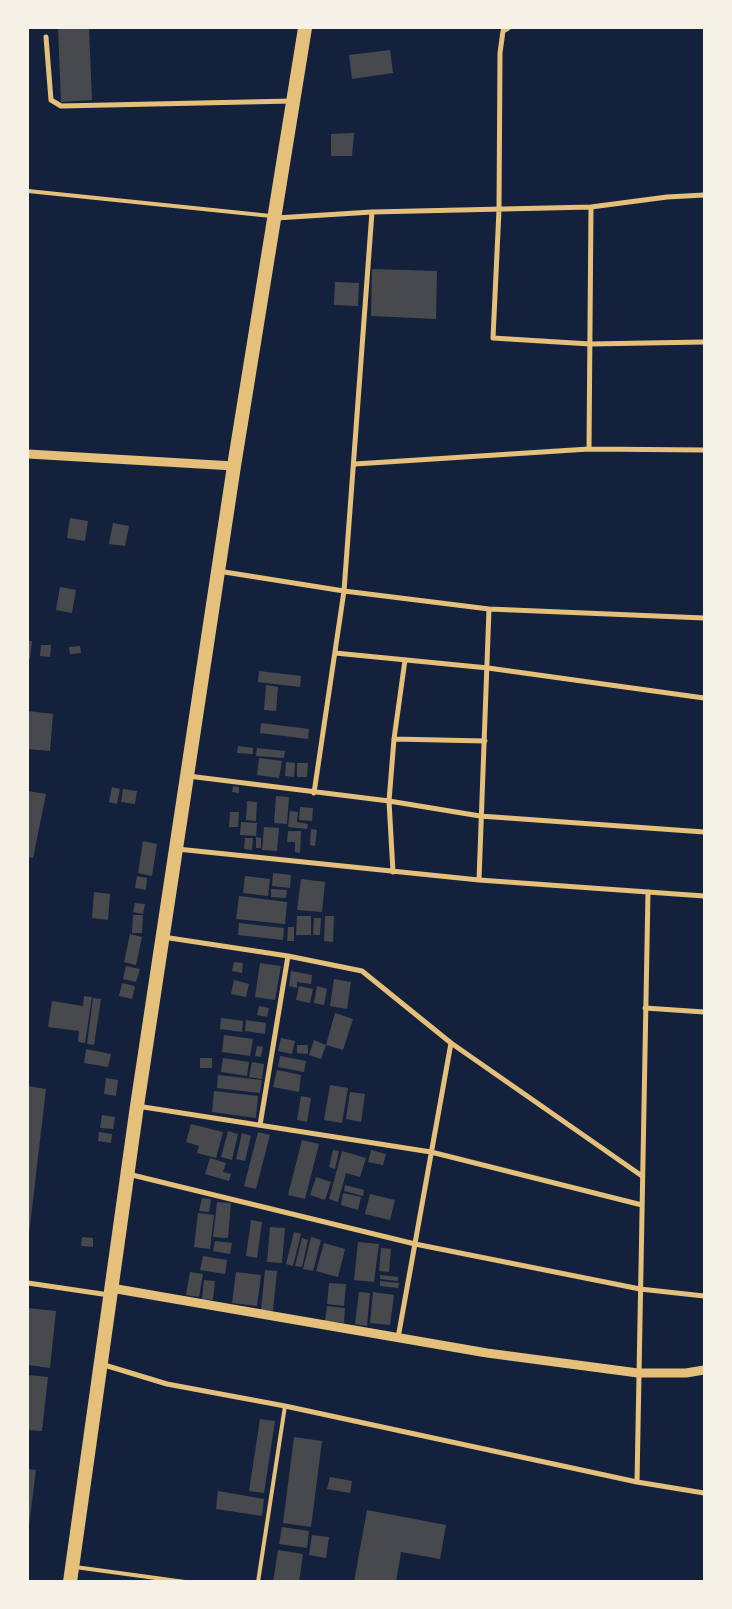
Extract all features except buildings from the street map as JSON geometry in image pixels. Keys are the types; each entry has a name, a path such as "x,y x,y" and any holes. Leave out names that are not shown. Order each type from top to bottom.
{"highway":[{"path":"70,1582 137,1106 234,466 305,28"}],"street":[{"path":"508,28 504,31 500,53 499,210 493,338 590,344 704,342"},
{"path":"46,37 51,100 61,106 293,101"},
{"path":"274,217 372,212 591,207 667,197 704,195"},
{"path":"589,449 591,207"},
{"path":"314,793 344,590 355,464 372,212"},
{"path":"355,464 589,449 704,450"},
{"path":"28,454 234,466"},
{"path":"218,571 344,590 489,608 704,618"},
{"path":"478,880 489,608"},
{"path":"335,653 488,668 704,698"},
{"path":"393,872 389,801 394,739 405,660"},
{"path":"394,739 485,740"},
{"path":"188,776 389,801 480,816 704,832"},
{"path":"176,849 478,880 704,896"},
{"path":"637,1482 648,892"},
{"path":"163,937 288,956 362,971 451,1043 642,1176"},
{"path":"260,1125 288,956"},
{"path":"646,1008 704,1012"},
{"path":"398,1338 451,1043"},
{"path":"137,1106 432,1152 642,1205"},
{"path":"128,1174 415,1244 640,1289 704,1296"},
{"path":"28,1283 110,1291 487,1353 638,1373 686,1373 704,1370"},
{"path":"100,1364 167,1384 285,1406 637,1482 704,1493"}],"lane":[{"path":"28,191 274,217"},
{"path":"258,1582 285,1406"},
{"path":"72,1566 185,1582"}]}
